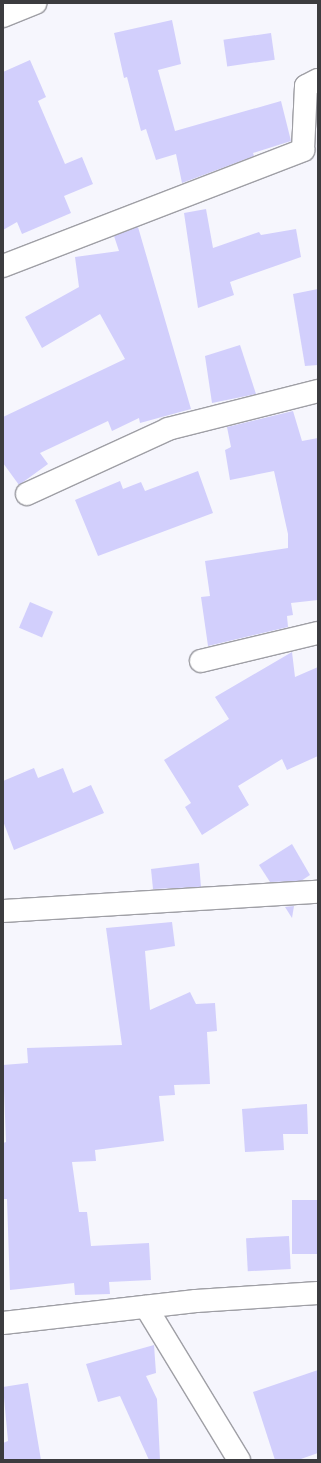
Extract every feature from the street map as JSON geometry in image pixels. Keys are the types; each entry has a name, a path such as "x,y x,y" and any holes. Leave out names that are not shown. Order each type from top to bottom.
{"street":[{"path":"3,16 36,3"},
{"path":"3,266 303,150 306,86 318,80"},
{"path":"27,494 168,429 318,391"},
{"path":"201,662 318,633"},
{"path":"3,911 317,896"},
{"path":"3,1323 146,1307 318,1293"},
{"path":"146,1307 239,1460"}],"building":[{"path":"172,20 181,64 158,70 175,131 281,101 291,141 253,153 254,156 182,183 176,154 156,160 146,129 141,131 127,77 124,78 114,33"},
{"path":"271,33 275,60 227,66 223,40"},
{"path":"30,60 46,97 38,101 65,164 82,157 93,184 64,196 71,213 22,234 17,222 3,230 3,72"},
{"path":"206,209 213,248 259,232 261,235 296,229 301,257 230,282 234,295 198,308 184,213"},
{"path":"138,227 191,409 140,423 139,418 112,431 108,421 40,453 48,464 19,485 3,463 3,417 125,359 100,314 42,348 25,317 79,287 75,257 119,251 114,236"},
{"path":"318,289 318,365 305,366 293,294"},
{"path":"240,345 256,394 212,403 205,356"},
{"path":"293,411 302,441 318,438 318,600 291,603 293,615 287,616 288,627 208,646 201,597 210,596 205,561 288,548 288,534 274,471 230,480 225,450 231,447 227,427"},
{"path":"198,471 213,513 98,556 75,500 120,481 123,489 141,482 145,491"},
{"path":"30,602 53,612 42,638 19,628"},
{"path":"292,652 295,677 318,667 318,756 287,770 282,759 238,786 249,805 202,835 185,807 191,803 164,760 229,719 215,697"},
{"path":"34,768 38,778 63,768 73,793 91,785 104,813 14,850 3,821 3,781"},
{"path":"292,844 310,875 301,881 270,882 259,865"},
{"path":"199,863 201,887 153,889 151,869"},
{"path":"294,906 292,918 285,907"},
{"path":"172,922 175,946 145,951 150,1010 190,992 196,1004 215,1003 217,1031 207,1032 210,1084 174,1085 175,1095 159,1096 164,1141 95,1150 96,1161 72,1162 79,1212 87,1212 91,1246 149,1243 151,1280 109,1282 110,1294 75,1295 74,1283 10,1290 7,1199 3,1199 3,1143 6,1142 3,1065 28,1063 27,1048 122,1045 106,928"},
{"path":"307,1104 308,1134 283,1134 284,1150 245,1152 242,1109"},
{"path":"292,1200 318,1200 318,1254 292,1254"},
{"path":"289,1236 291,1269 248,1271 246,1238"},
{"path":"154,1345 156,1373 146,1376 157,1399 160,1460 149,1460 120,1396 98,1402 86,1364"},
{"path":"318,1370 318,1453 298,1460 275,1460 253,1392"},
{"path":"28,1383 41,1460 3,1460 3,1443 8,1441 3,1387"}]}
